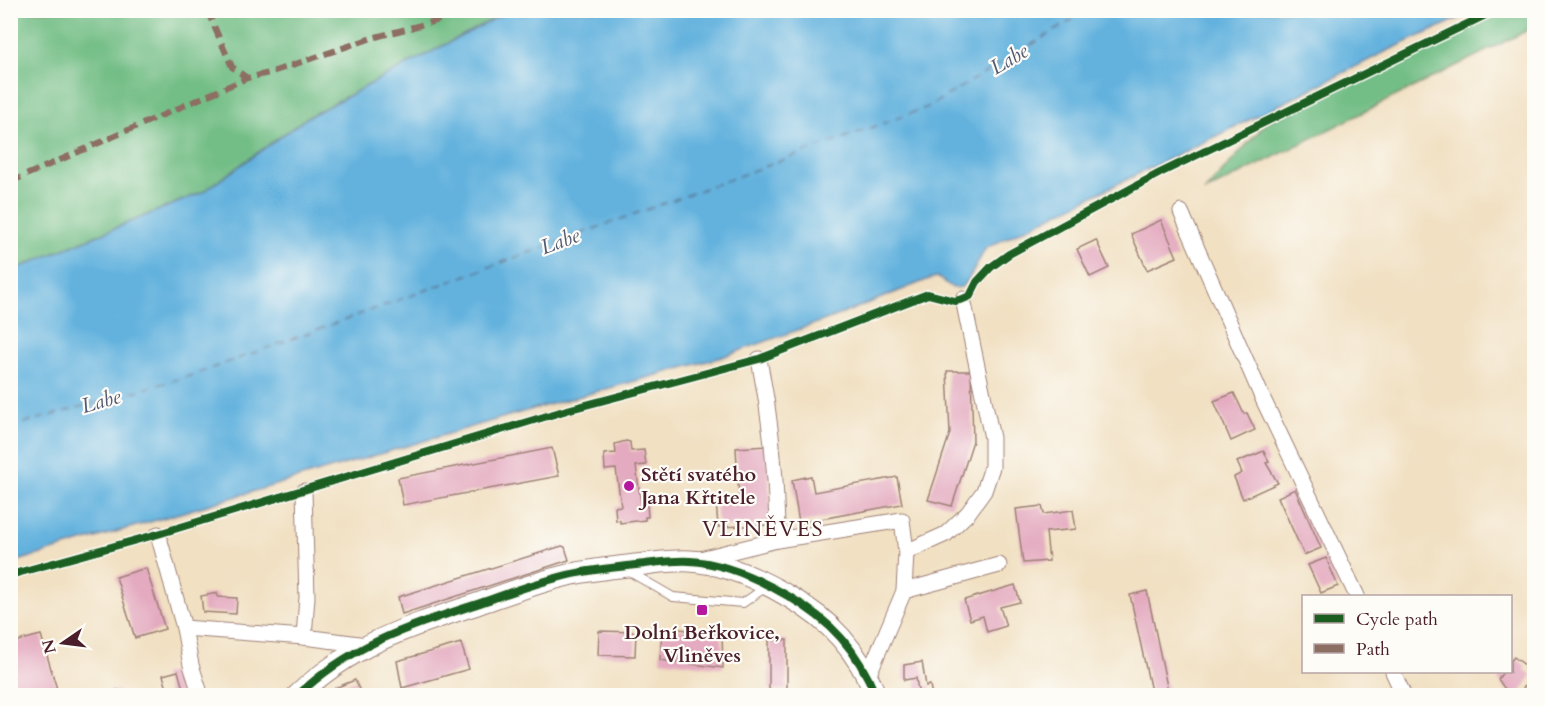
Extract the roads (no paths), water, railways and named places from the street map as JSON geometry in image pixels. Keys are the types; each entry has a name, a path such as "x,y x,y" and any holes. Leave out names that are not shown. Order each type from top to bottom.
{"street":[{"path":"1181,212 1262,398 1356,595"},
{"path":"906,552 946,534 968,513 984,491 992,467 992,438 963,300"},
{"path":"759,359 777,486 777,540"},
{"path":"304,490 307,597 304,638"},
{"path":"297,696 332,667 367,645 399,630 565,575 691,561 777,540 902,520 906,552 904,591 868,676"},
{"path":"158,534 201,696"},
{"path":"691,561 728,568 768,585 803,605 832,626 850,646 868,676 876,696"},
{"path":"904,591 999,565"},
{"path":"184,628 367,645"},
{"path":"1393,673 1404,696"}],"lane":[{"path":"622,567 673,597 743,603 768,585"}],"water":[{"name":"Labe","path":"509,11 1475,11 1385,52 986,248 968,280 961,287 953,288 937,277 929,279 834,317 722,357 512,415 11,563 11,271 203,192 308,117"}],"place":[{"name":"Stětí svatého Jana Křtitele","path":"629,486"},
{"name":"Dolní Beřkovice, Vliněves","path":"702,610"}],"district":[{"name":"VLINĚVES","path":"763,528"}]}
